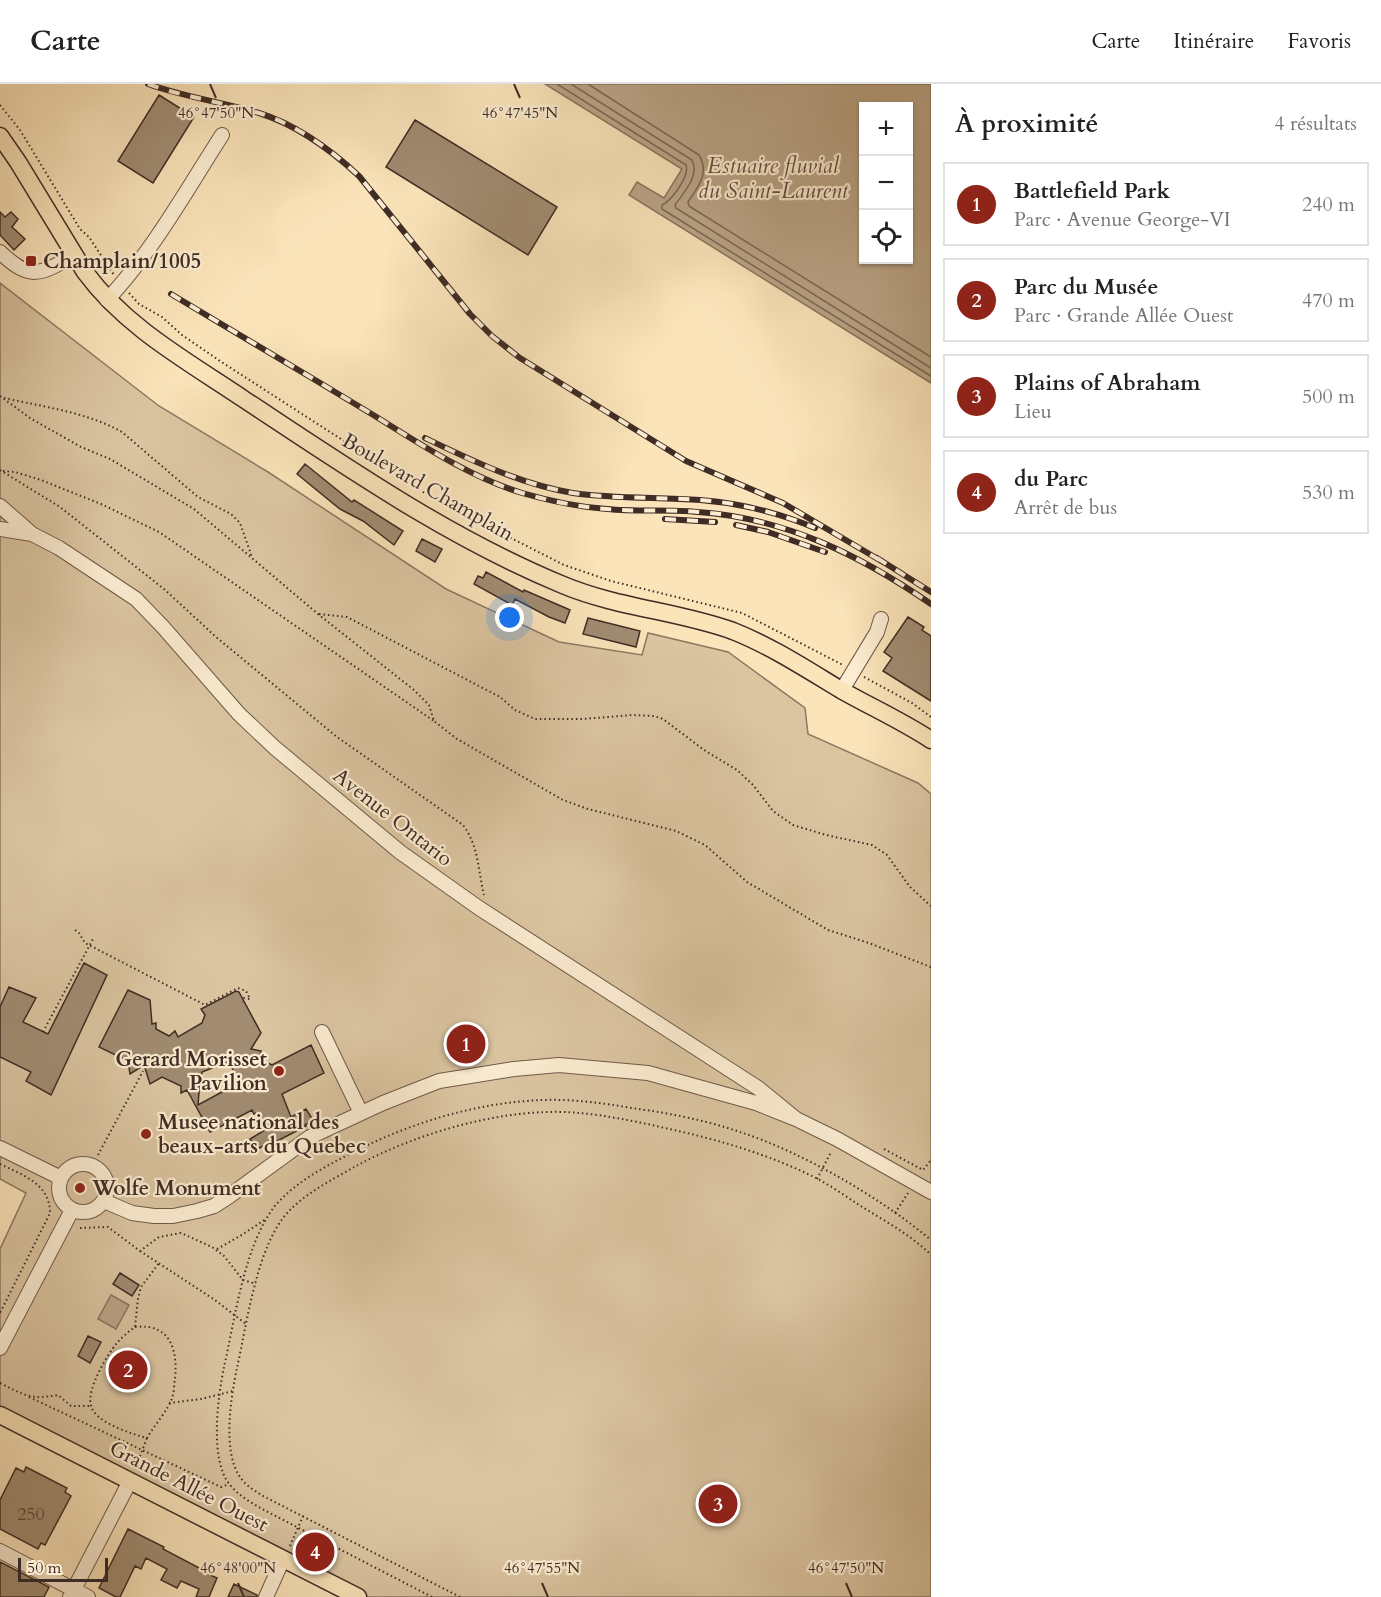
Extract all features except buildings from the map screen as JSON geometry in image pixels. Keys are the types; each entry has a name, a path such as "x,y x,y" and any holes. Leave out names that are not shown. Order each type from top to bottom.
{"main road":[{"name":"Boulevard Champlain","path":"0,136 74,255 107,300 135,325 380,489 482,548 565,586 601,599 733,631 772,650 931,740"},
{"name":"Grande Allée Ouest","path":"0,1414 358,1597"}],"street":[{"path":"107,300 122,285 163,228 222,135"},
{"path":"0,252 12,264 28,272 44,271 74,255"},
{"name":"Avenue Ontario","path":"0,506 32,534 59,548 136,599 239,714 275,748 384,840 479,908 734,1073 796,1119"},
{"path":"0,529 32,534"},
{"path":"842,690 877,632 881,620"},
{"path":"322,1032 361,1113"},
{"path":"104,1202 132,1213 154,1216 173,1216 214,1206 310,1137 438,1081 504,1070 559,1065 648,1073 727,1093 796,1119 880,1162 931,1192"},
{"path":"727,1093 734,1073"},
{"path":"0,1148 61,1178"},
{"path":"85,1163 92,1165 103,1173 107,1183 108,1192 104,1202 95,1209 84,1212 72,1210 60,1196 61,1178 72,1166 85,1163"},
{"path":"0,1348 72,1210"},
{"path":"72,1593 130,1481"},
{"path":"0,1551 72,1593 88,1597"},
{"path":"266,1597 284,1559"}],"path":[{"path":"0,105 26,140 80,229 89,237 107,268 139,304 162,316 182,335 220,361 423,492 486,529 507,536 564,565 611,582 742,613 853,671 931,717"},
{"path":"1,397 30,418 81,447 110,459 194,509 318,614 414,690 429,705 434,721"},
{"path":"1,397 76,414 107,424 122,432 198,496 231,514 240,523 253,560"},
{"path":"1,470 41,480 101,504 159,532 457,739 563,800 588,809 676,831 705,845 747,882 828,930 931,967"},
{"path":"1,470 60,507 164,589 216,637 337,737 463,825 475,846 485,896 479,908"},
{"path":"318,614 347,616 500,697 515,710 536,719 583,719 632,715 654,716 663,719 704,750 737,770 753,785 773,811 793,825 826,836 872,845 886,855 906,882 931,906"},
{"path":"75,930 84,943 205,1005 238,988 246,991 250,999 244,998 243,1002"},
{"path":"43,1032 93,939"},
{"path":"98,1155 143,1071"},
{"path":"432,1597 247,1500 229,1484 223,1474 219,1455 220,1394 243,1280 252,1252 275,1206 313,1175 379,1140 459,1112 541,1100 587,1101 685,1118 740,1132 812,1162 895,1213 931,1240"},
{"path":"460,1597 263,1496 241,1479 236,1469 230,1408 256,1284 264,1257 279,1224 290,1210 304,1199 337,1177 396,1146 437,1131 472,1122 517,1115 578,1113 640,1122 742,1148 817,1179 895,1227 931,1255"},
{"path":"884,1149 923,1170 931,1160"},
{"path":"817,1179 831,1152"},
{"path":"0,1164 37,1183 48,1198 51,1213 0,1313"},
{"path":"895,1213 908,1193"},
{"path":"216,1249 268,1218"},
{"path":"80,1228 108,1227 247,1324"},
{"path":"140,1251 159,1238 181,1233 216,1249 243,1280 256,1284"},
{"path":"135,1327 141,1287 159,1263"},
{"path":"130,1481 147,1438 172,1399 176,1370 175,1353 171,1342 164,1334 148,1326 135,1327 123,1336 108,1356 92,1392 91,1406 106,1422 147,1438"},
{"path":"0,1383 221,1487 229,1484"},
{"path":"169,1403 201,1399 233,1391"},
{"path":"29,1397 58,1395 71,1406 91,1406"},
{"path":"284,1559 303,1516"}],"shaded area":[{"path":"0,283 159,406 268,472 446,589 559,642 642,655 648,633 728,652 805,708 808,734 918,783 931,794 931,1597 357,1597 0,1415 0,1249 26,1193 0,1179"}],"water":[{"name":"Estuaire fluvial du Saint-Laurent","path":"545,84 931,84 931,383 629,195 637,182 664,198 682,169"},
{"path":"111,1295 129,1305 116,1329 98,1319"}],"railway":[{"path":"148,84 259,113 300,131 336,156 359,176 470,314 492,336 520,358 686,461 783,503 883,562"},
{"path":"171,294 444,458 482,478 543,499 585,507 698,512 761,522 791,531 849,555 931,604"},
{"path":"425,438 497,471 553,489 589,495 700,500 744,506 773,513 815,528"},
{"path":"665,519 715,522"},
{"path":"736,525 768,532 825,552"},
{"path":"877,558 931,592"}],"place":[{"name":"Champlain/1005","path":"31,261"},
{"name":"Battlefield Park","path":"466,1044"},
{"name":"Gerard Morisset Pavilion","path":"279,1071"},
{"name":"Musee national des beaux-arts du Quebec","path":"146,1134"},
{"name":"Wolfe Monument","path":"80,1188"},
{"name":"Parc du Musée","path":"128,1370"},
{"name":"Plains of Abraham","path":"718,1504"},
{"name":"du Parc","path":"315,1552"}]}
